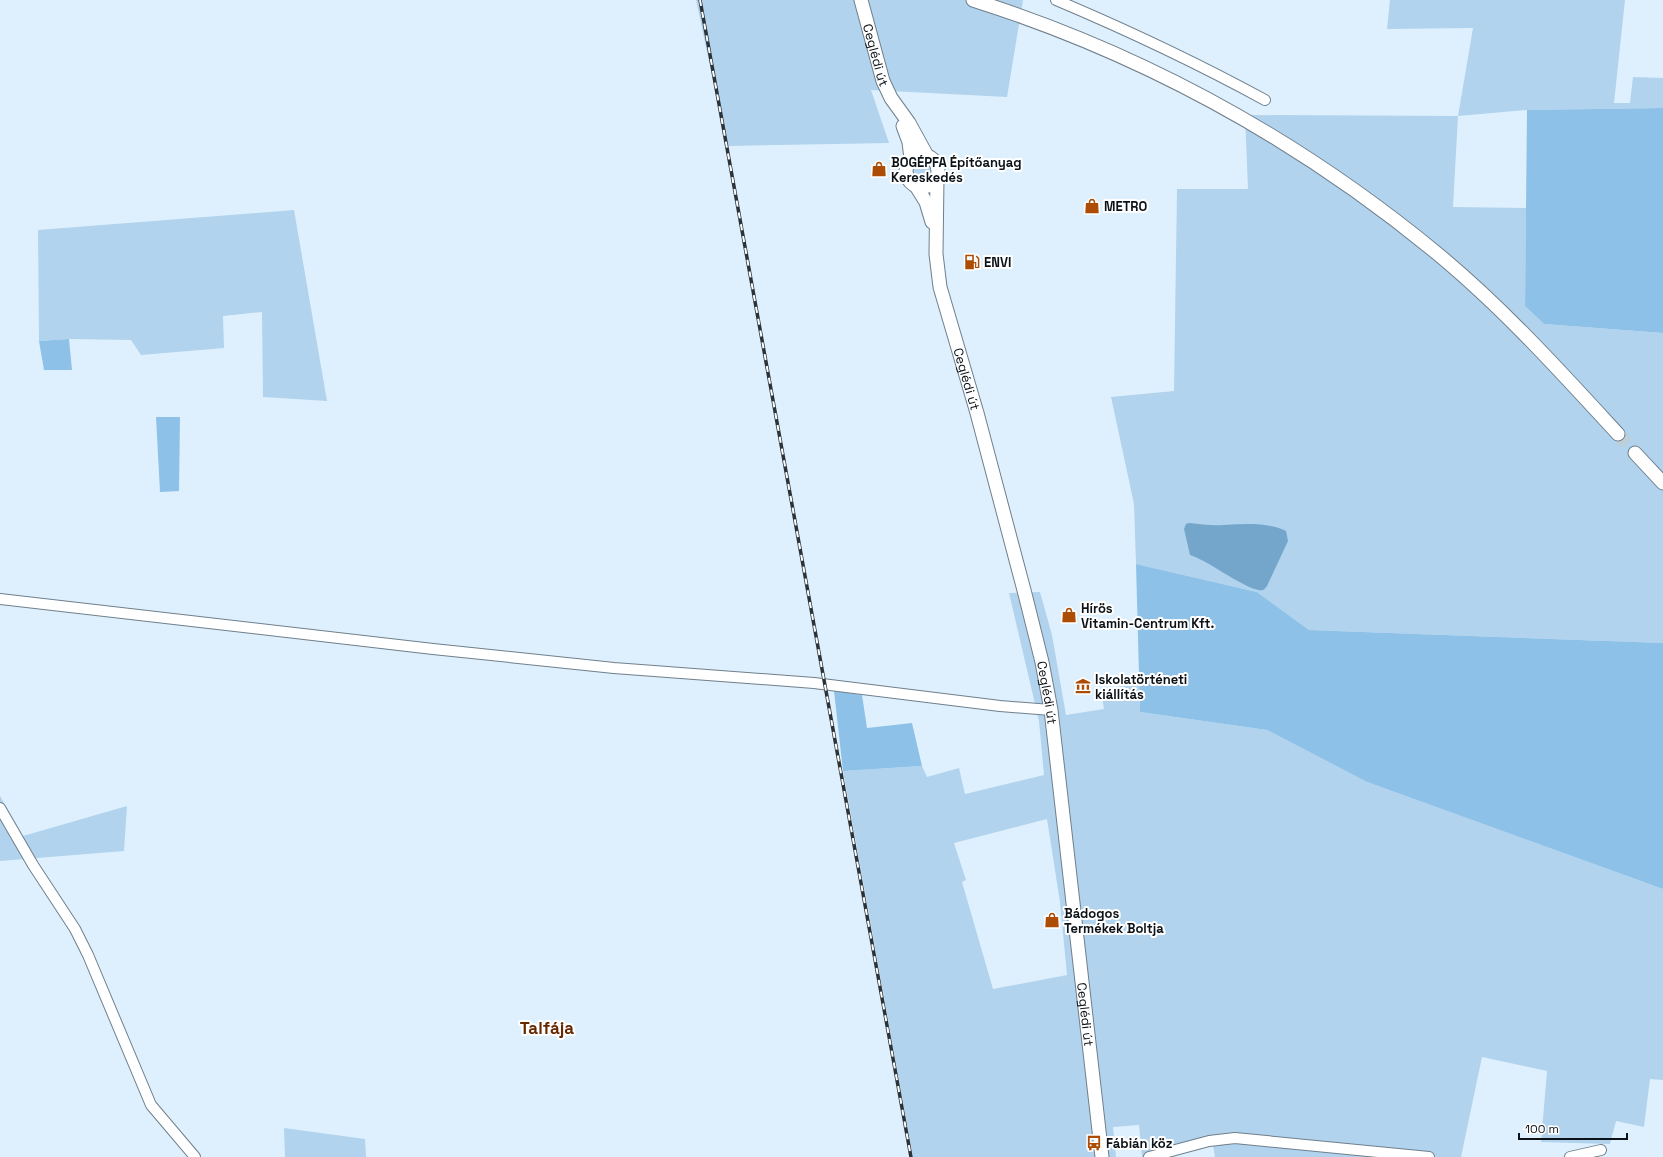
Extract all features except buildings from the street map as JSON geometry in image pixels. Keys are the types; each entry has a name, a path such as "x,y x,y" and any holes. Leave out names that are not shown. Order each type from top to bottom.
{"main road":[{"name":"Ceglédi út","path":"861,0 883,81 926,154"},
{"path":"972,0 1059,30 1163,76 1230,110 1277,138 1324,169 1383,211 1439,255 1475,287 1551,360 1618,434"},
{"name":"Ceglédi út","path":"897,107 909,142 911,159"},
{"path":"926,154 936,163 938,170 937,178 928,186 916,186 910,182 906,176 907,164 911,159 918,155 926,154"},
{"name":"Ceglédi út","path":"937,178 935,239 936,268 940,287 977,413 1024,586 1039,648 1051,710 1102,1157"},
{"name":"Ceglédi út","path":"916,186 926,202 935,239"},
{"path":"1635,453 1663,483"}],"street":[{"path":"1056,0 1221,76 1265,100"},
{"path":"0,599 440,650 614,668 814,683 1000,706 1051,710"},
{"path":"0,808 33,865 75,929 92,962 150,1105 195,1157"},
{"path":"1149,1157 1209,1141 1235,1138 1429,1157"},
{"path":"1570,1157 1601,1150"}],"shaded area":[{"path":"696,0 1023,0 1007,97 871,90 889,143 727,146"},
{"path":"1390,0 1625,0 1614,103 1630,103 1633,77 1663,78 1663,108 1527,110 1458,116 1473,28 1387,29"},
{"path":"1663,108 1663,333 1544,324 1525,306 1527,110"},
{"path":"1245,115 1458,116 1453,207 1526,208 1525,306 1544,324 1663,333 1663,643 1309,630 1257,592 1136,564 1134,504 1111,397 1174,391 1177,189 1248,189"},
{"path":"921,158 930,162 934,171 930,180 921,184 912,180 908,171 912,162"},
{"path":"294,210 327,401 263,397 262,312 223,316 224,348 141,355 131,340 69,339 39,341 38,230"},
{"path":"69,339 72,370 44,370 39,341"},
{"path":"156,417 180,417 179,491 160,492"},
{"path":"1186,524 1215,525 1256,524 1271,526 1286,531 1288,541 1267,586 1263,590 1258,590 1251,588 1190,555 1184,529"},
{"path":"1136,564 1257,592 1309,630 1663,643 1663,889 1367,782 1267,730 1140,712"},
{"path":"1040,592 1052,635 1066,715 1104,709 1101,690 1139,683 1140,712 1267,730 1367,782 1663,889 1663,1080 1650,1079 1644,1127 1616,1121 1610,1144 1541,1142 1547,1071 1482,1057 1461,1157 1215,1157 1213,1145 1163,1157 1142,1157 1139,1125 1113,1127 1116,1157 913,1157 843,771 922,766 927,777 959,768 965,794 1044,775 1039,721 1009,593","holes":["1047,819 1060,902 1067,975 993,989 962,882 966,880 954,843"]},
{"path":"834,691 862,695 867,728 912,723 922,766 843,771"},
{"path":"0,796 23,836 127,806 124,851 0,861"},
{"path":"284,1128 365,1139 366,1157 285,1157"}],"tunnel":[{"path":"1618,434 1635,453"}],"railway":[{"path":"700,0 911,1157"}],"place":[{"name":"BOGÉPFA Építőanyag Kereskedés","path":"879,169"},
{"name":"METRO","path":"1092,206"},
{"name":"ENVI","path":"972,262"},
{"name":"Hírös Vitamin-Centrum Kft.","path":"1069,615"},
{"name":"Iskolatörténeti kiállítás","path":"1083,686"},
{"name":"Bádogos Termékek Boltja","path":"1052,920"},
{"name":"Fábián köz","path":"1094,1143"}],"district":[{"name":"Talfája","path":"547,1028"}]}
